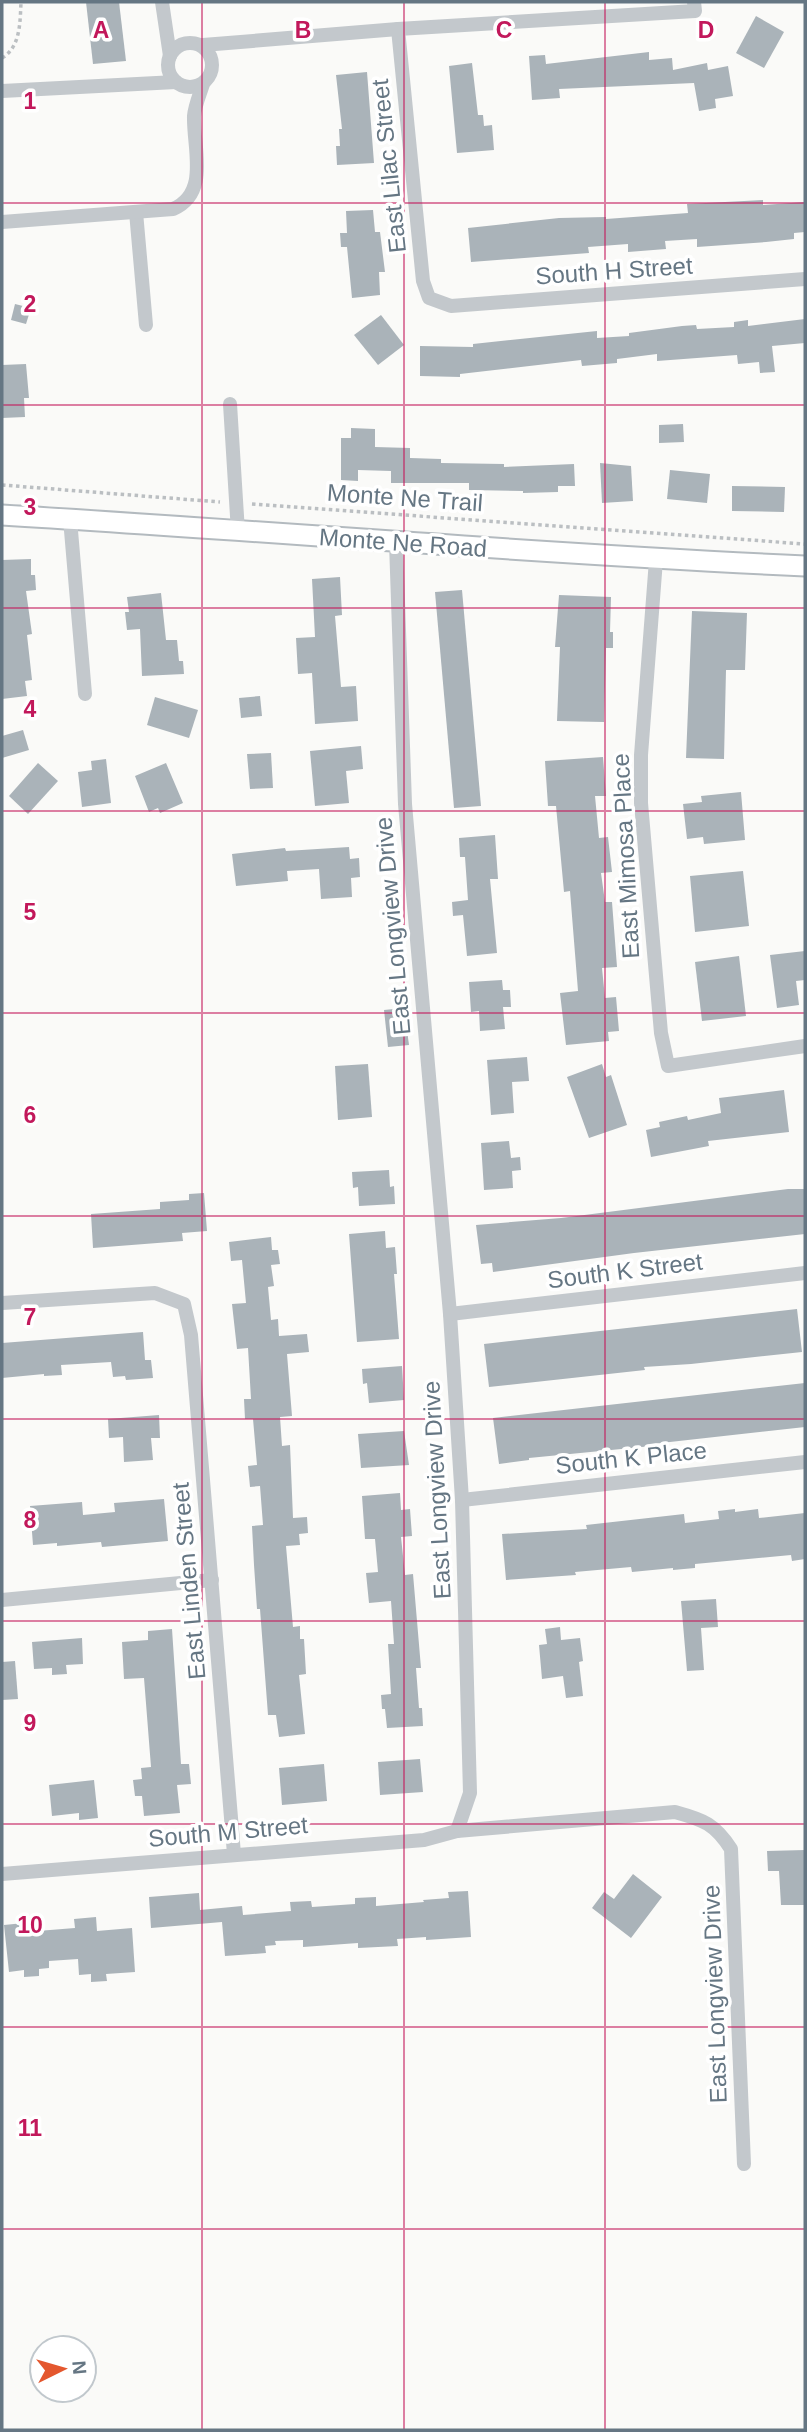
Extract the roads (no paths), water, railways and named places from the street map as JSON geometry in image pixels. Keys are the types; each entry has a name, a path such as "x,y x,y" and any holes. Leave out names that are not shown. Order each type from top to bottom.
{"street":[{"path":"162,2 168,70 179,84 194,113"},
{"path":"141,83 169,59 180,44 187,42 203,45 232,43 694,6"},
{"path":"165,24 187,42"},
{"name":"East Lilac Street","path":"398,29 423,281 429,298"},
{"path":"213,65 232,43"},
{"path":"2,222 173,209 185,204 193,193 197,179 194,113 203,84 212,73 213,65 212,57 203,45"},
{"path":"2,90 141,83 179,84 189,87 203,84"},
{"path":"136,212 146,325"},
{"name":"South H Street","path":"429,298 450,306 805,279"},
{"path":"230,404 238,531"},
{"name":"Monte Ne Road","path":"2,515 396,543 805,566"},
{"path":"70,519 85,694"},
{"name":"East Longview Drive","path":"396,543 405,804 450,1314 462,1500 470,1793 457,1831 676,1812 703,1819 720,1833 731,1849 733,1873 744,2164"},
{"name":"East Mimosa Place","path":"656,559 641,755 641,803 661,1033 668,1066 805,1046"},
{"name":"South K Street","path":"450,1314 805,1273"},
{"name":"East Linden Street","path":"2,1303 155,1293 184,1304 191,1335 234,1854"},
{"name":"South K Place","path":"462,1500 805,1462"},
{"path":"2,1600 212,1580"},
{"name":"South M Street","path":"2,1874 425,1840 457,1831"}]}
